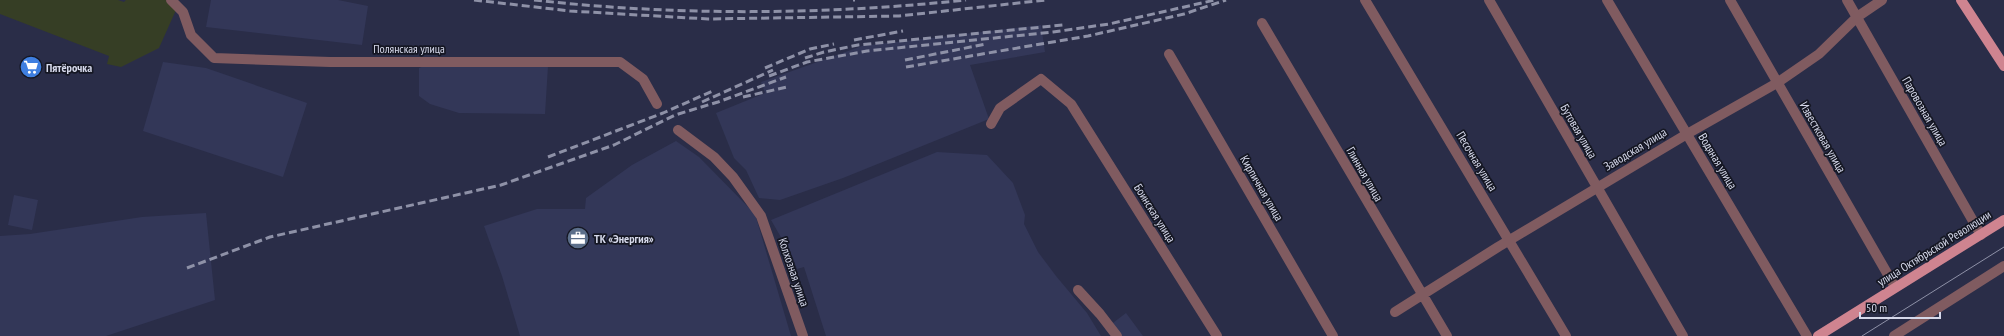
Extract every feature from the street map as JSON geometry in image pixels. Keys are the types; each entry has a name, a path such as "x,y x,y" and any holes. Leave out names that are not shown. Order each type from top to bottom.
{"main road":[{"path":"1961,0 2004,66"},
{"name":"улица Октябрьской Революции","path":"1818,336 2004,220"}],"street":[{"name":"Полянская улица","path":"171,0 183,12 191,35 214,58 330,62 620,62 643,79 657,104"},
{"name":"Песочная улица","path":"1365,0 1510,240 1566,336"},
{"name":"Бутовая улица","path":"1489,0 1683,336"},
{"name":"Водяная улица","path":"1607,0 1807,336"},
{"name":"Известковая улица","path":"1730,0 1895,288"},
{"name":"Паровозная улица","path":"1847,0 1981,235"},
{"name":"Заводская улица","path":"1395,312 1510,240 1687,134 1777,83 1819,54 1856,17 1882,0"},
{"name":"Глинная улица","path":"1262,23 1447,336"},
{"name":"Кирпичная улица","path":"1169,54 1333,336"},
{"name":"Боинская улица","path":"991,124 1000,108 1041,79 1071,104 1217,336"},
{"name":"Колхозная улица","path":"678,130 714,157 728,172 761,216 803,336"},
{"path":"1894,336 2004,266"},
{"path":"1078,290 1100,314 1117,336"}],"shaded area":[{"path":"211,0 338,0 368,6 362,45 206,27"},
{"path":"1041,25 1045,52 970,65 989,119 843,178 780,200 759,198 746,170 734,158 716,113 765,93 761,82 862,46"},
{"path":"163,62 206,68 307,103 283,177 143,131"},
{"path":"424,66 548,66 545,114 459,113 430,104 419,96 419,68"},
{"path":"676,141 699,157 755,214 791,336 520,336 502,276 484,226 537,209 585,209 586,198 632,165"},
{"path":"937,152 987,155 1013,183 1025,215 1024,224 1038,252 1087,313 1101,336 826,336 804,267 797,269 793,258 771,220"},
{"path":"14,195 38,200 32,230 8,225"},
{"path":"206,213 215,300 106,336 0,336 0,236 30,234 142,217"},
{"path":"1126,313 1143,336 1111,336 1105,329"}],"green space":[{"path":"0,0 118,0 124,2 126,0 166,0 176,10 159,48 121,67 107,64 109,56 0,14"}],"tram line":[{"path":"1862,336 2004,247"}],"railway":[{"path":"474,0 570,11 708,19 899,16 1046,0"},
{"path":"534,0 641,9 750,12 859,9 966,0"},
{"path":"769,76 807,62 867,51 1053,32 1109,24 1215,0"},
{"path":"906,67 1088,36 1184,14 1226,0"},
{"path":"805,58 824,52 858,45 1063,25"},
{"path":"854,40 903,31"},
{"path":"765,68 810,49 834,44"},
{"path":"905,60 986,44"},
{"path":"702,102 773,70"},
{"path":"187,268 270,237 501,185 614,145 675,115 718,102 786,77"},
{"path":"743,97 787,87"},
{"path":"548,157 663,113 715,90"}],"place":[{"name":"Пятёрочка","path":"31,67"},
{"name":"ТК «Энергия»","path":"578,238"}]}
